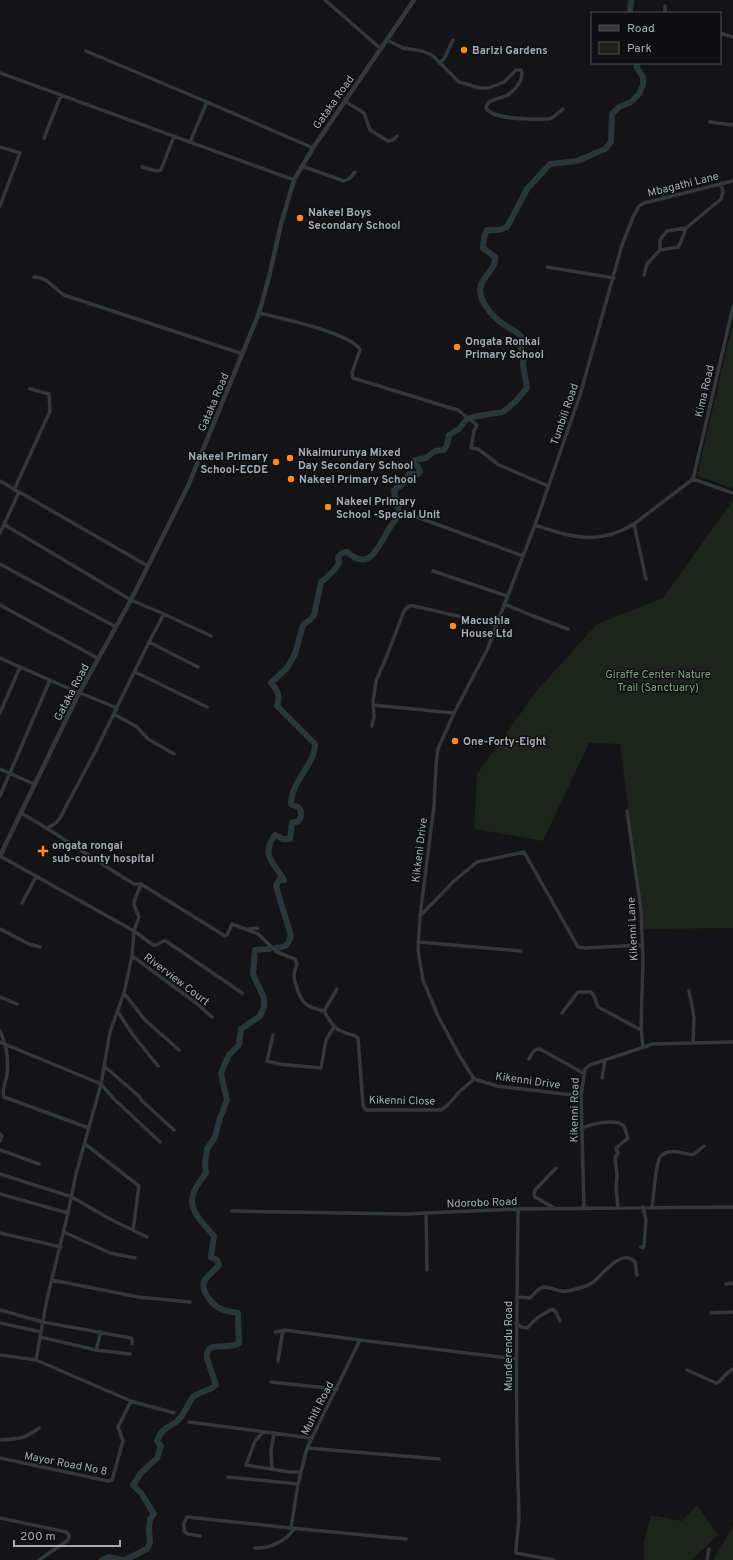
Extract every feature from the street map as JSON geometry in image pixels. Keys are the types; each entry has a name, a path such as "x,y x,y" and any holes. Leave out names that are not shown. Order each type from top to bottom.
{"street":[{"path":"325,0 381,49"},
{"name":"Gataka Road","path":"0,856 79,693 131,600 188,486 259,313 281,224 294,180 313,148 414,0"},
{"path":"665,6 665,12"},
{"path":"721,33 733,36"},
{"path":"387,40 403,48 426,52 432,55 459,82 485,89 504,82 516,70 521,70 521,80 512,91 507,95 489,102 486,108 491,113 515,119 549,119 563,109"},
{"path":"439,63 444,59 453,40"},
{"path":"86,51 313,148"},
{"path":"0,73 294,180"},
{"path":"44,138 61,95"},
{"path":"345,101 364,113 368,128 372,132 388,141 393,140 398,136"},
{"path":"190,142 206,102"},
{"path":"710,122 733,125"},
{"path":"142,167 160,171 174,136"},
{"path":"0,147 20,153 0,206"},
{"path":"302,166 344,181 349,179 355,172"},
{"name":"Mbagathi Lane","path":"639,206 654,199 733,181"},
{"path":"644,275 647,264 660,250 678,247 686,228 721,199 723,192 721,183"},
{"name":"Tumbili Road","path":"497,625 535,525 580,395 622,245 633,216 639,206"},
{"path":"660,250 660,240 667,231 686,228"},
{"path":"547,267 614,278"},
{"path":"34,277 47,280 64,295 243,354"},
{"name":"Kima Road","path":"693,479 733,307"},
{"path":"259,313 325,330 353,342 360,350 352,373 352,378 451,408 464,415 473,421 477,426 474,431 471,448 478,449 499,466 548,486"},
{"path":"14,490 50,409 49,394 30,389"},
{"path":"535,525 564,535 580,538 600,537 624,530 634,524 693,479 733,493"},
{"path":"0,482 148,566"},
{"path":"0,533 19,492"},
{"path":"417,517 523,556"},
{"path":"634,524 646,579"},
{"path":"5,525 131,600 211,636"},
{"path":"0,564 116,627"},
{"path":"433,571 507,596"},
{"path":"504,604 568,629"},
{"path":"0,605 99,659"},
{"path":"372,726 376,681 404,611 407,607 410,605 497,625"},
{"path":"48,828 60,818 164,614"},
{"name":"Kikkeni Drive","path":"474,1079 438,1016 423,980 418,942 434,806 438,750 454,713 478,668 497,625"},
{"path":"149,642 198,668"},
{"path":"0,658 117,708"},
{"path":"0,713 20,667"},
{"path":"135,672 207,707"},
{"path":"0,796 50,680"},
{"path":"373,705 454,713"},
{"path":"114,714 137,727 148,739 174,754"},
{"path":"0,769 34,784"},
{"name":"Kikenni Lane","path":"627,811 641,910 641,1030 643,1046"},
{"path":"21,813 48,828 134,884 141,884 225,936 228,935 231,924 235,924 261,936 277,952 295,959 297,964 293,978 300,998 306,1005 324,1012 334,1027 326,1040 320,1068 279,1064 267,1061 273,1035"},
{"path":"420,916 454,881 477,862 524,852 578,947 585,948 642,945"},
{"path":"0,856 134,931 155,945 166,941 242,993"},
{"path":"22,903 36,877"},
{"path":"36,1360 76,1174 101,1084 110,1032 124,993 132,956 134,931 139,917 134,902 141,884"},
{"path":"248,930 258,928"},
{"path":"0,929 29,944 40,947"},
{"path":"418,942 521,951"},
{"name":"Riverview Court","path":"132,956 196,1003 212,1018"},
{"path":"324,1012 337,989"},
{"path":"689,991 694,1017 693,1042"},
{"path":"562,1013 575,994 578,992 588,992 594,996 598,1007 641,1030"},
{"path":"124,993 145,1020 179,1050"},
{"path":"0,997 16,1004"},
{"path":"118,1012 133,1035 158,1066"},
{"name":"Kikenni Close","path":"334,1027 343,1032 355,1035 360,1042 363,1106 366,1110 441,1110 474,1079"},
{"path":"0,1030 6,1045 7,1074 3,1092 4,1097 89,1128"},
{"path":"0,1042 101,1084 113,1098 160,1142"},
{"name":"Kikenni Road","path":"584,1209 581,1096 583,1073 586,1067 643,1046 664,1043 733,1042"},
{"path":"529,1058 533,1051 540,1049 583,1073"},
{"path":"602,1078 605,1060"},
{"path":"104,1066 140,1097 141,1100 174,1130"},
{"name":"Kikenni Drive","path":"474,1079 497,1086 581,1096"},
{"path":"581,1128 597,1123 619,1123 624,1126 628,1138 616,1148 618,1152 615,1158 618,1208"},
{"path":"0,1134 2,1136 0,1141"},
{"path":"85,1144 139,1186 133,1230"},
{"path":"652,1207 658,1164 661,1157 670,1152 693,1154 704,1146"},
{"path":"0,1150 39,1164"},
{"path":"556,1168 535,1190 534,1194 535,1197 557,1209"},
{"path":"0,1174 72,1197 108,1218 147,1237"},
{"path":"0,1194 68,1214"},
{"path":"640,1247 642,1248 644,1246 646,1220 643,1207"},
{"name":"Ndorobo Road","path":"232,1211 405,1214 518,1209 733,1207"},
{"name":"Munderendu Road","path":"518,1209 516,1360 517,1483 519,1516 516,1553 554,1560"},
{"path":"426,1213 426,1270"},
{"path":"64,1232 110,1253 135,1258"},
{"path":"0,1233 61,1247"},
{"path":"517,1297 530,1298 543,1287 564,1292 582,1288 592,1283 603,1271 616,1261 624,1258 630,1258 635,1262 637,1276"},
{"path":"52,1280 138,1297 190,1302"},
{"path":"726,1284 733,1283"},
{"path":"516,1323 522,1328 527,1328 537,1318 552,1309 556,1312 560,1321"},
{"path":"0,1310 43,1322 132,1338 132,1344"},
{"path":"711,1313 733,1312"},
{"path":"0,1324 41,1332"},
{"path":"276,1332 284,1330 516,1360"},
{"path":"278,1361 284,1330"},
{"path":"96,1350 101,1332"},
{"path":"40,1337 96,1350 130,1354"},
{"name":"Muhiti Road","path":"292,1529 300,1472 307,1448 360,1340"},
{"path":"0,1355 36,1360 131,1400 174,1413"},
{"path":"686,1370 716,1383 720,1382 727,1373 733,1370"},
{"path":"271,1382 337,1389"},
{"name":"Mayor Road No 8","path":"0,1458 111,1481 113,1479 123,1441 118,1427 131,1400"},
{"path":"189,1422 311,1438"},
{"path":"0,1440 21,1439 31,1434 38,1428"},
{"path":"263,1432 256,1441 246,1465 289,1472 300,1472"},
{"path":"272,1469 271,1451 274,1433"},
{"path":"307,1448 439,1459"},
{"path":"228,1477 298,1484"},
{"path":"200,1536 188,1534 184,1531 184,1523 187,1517 292,1529 406,1538"},
{"path":"0,1518 66,1532 69,1534 67,1541 39,1560"},
{"path":"255,1548 266,1547 279,1542 286,1538 292,1529"},
{"path":"707,1560 709,1549"}],"green space":[{"path":"733,322 733,488 697,476"},
{"name":"Giraffe Center Nature Trail (Sanctuary)","path":"733,500 733,928 644,929 620,744 589,743 543,841 474,829 477,774 538,689 597,624 663,598"},
{"path":"697,1505 718,1535 691,1560 644,1560 644,1542 651,1515 682,1521"},
{"path":"733,1526 733,1560 713,1560"}],"waterway":[{"path":"630,12 631,0"},
{"path":"276,948 286,945 291,936 276,886 279,880 284,880 270,859 269,848 275,835 283,839 290,839 292,823 299,821 301,811 298,807 291,804 292,796 311,759 315,744 277,706 279,700 278,694 271,683 287,668 295,654 302,628 304,624 314,615 321,582 338,565 338,557 342,553 347,552 355,558 362,560 368,558 377,549 396,520 398,508 394,490 404,483 409,474 418,474 420,471 414,462 415,460 426,458 435,451 444,450 447,445 449,435 459,429 467,419 503,412 516,401 527,388 523,365 524,353 521,349 521,336 496,318 482,300 481,287 495,261 495,257 483,248 484,237 487,230 499,230 507,227 527,189 550,164 577,161 605,149 611,142 612,114 619,107 631,102 639,94 643,85 643,77 637,68 637,64"},
{"path":"125,1560 147,1549 150,1543 150,1519 154,1514 141,1493 133,1485 141,1473 157,1458 161,1446 157,1441 162,1431 174,1424 181,1417 194,1396 211,1389 216,1385 207,1358 207,1352 213,1347 229,1346 239,1343 238,1313 224,1310 216,1306 208,1297 203,1286 205,1280 219,1265 217,1260 211,1257 214,1236 197,1216 192,1204 192,1198 196,1187 206,1173 205,1165 207,1149 215,1137 227,1100 221,1074 223,1068 229,1055 239,1045 241,1029 260,1016 264,1007 264,998 253,974 255,950 269,949"},
{"path":"102,1560 109,1557 121,1560"}],"place":[{"name":"Barizi Gardens","path":"464,50"},
{"name":"Nakeel Boys Secondary School","path":"300,218"},
{"name":"Ongata Ronkai Primary School","path":"457,347"},
{"name":"Nkaimurunya Mixed Day Secondary School","path":"290,458"},
{"name":"Nakeel Primary School-ECDE","path":"276,462"},
{"name":"Nakeel Primary School","path":"291,479"},
{"name":"Nakeel Primary School -Special Unit","path":"328,507"},
{"name":"Macushla House Ltd","path":"453,626"},
{"name":"One-Forty-Eight","path":"455,741"},
{"name":"ongata rongai sub-county hospital","path":"43,851"}]}
